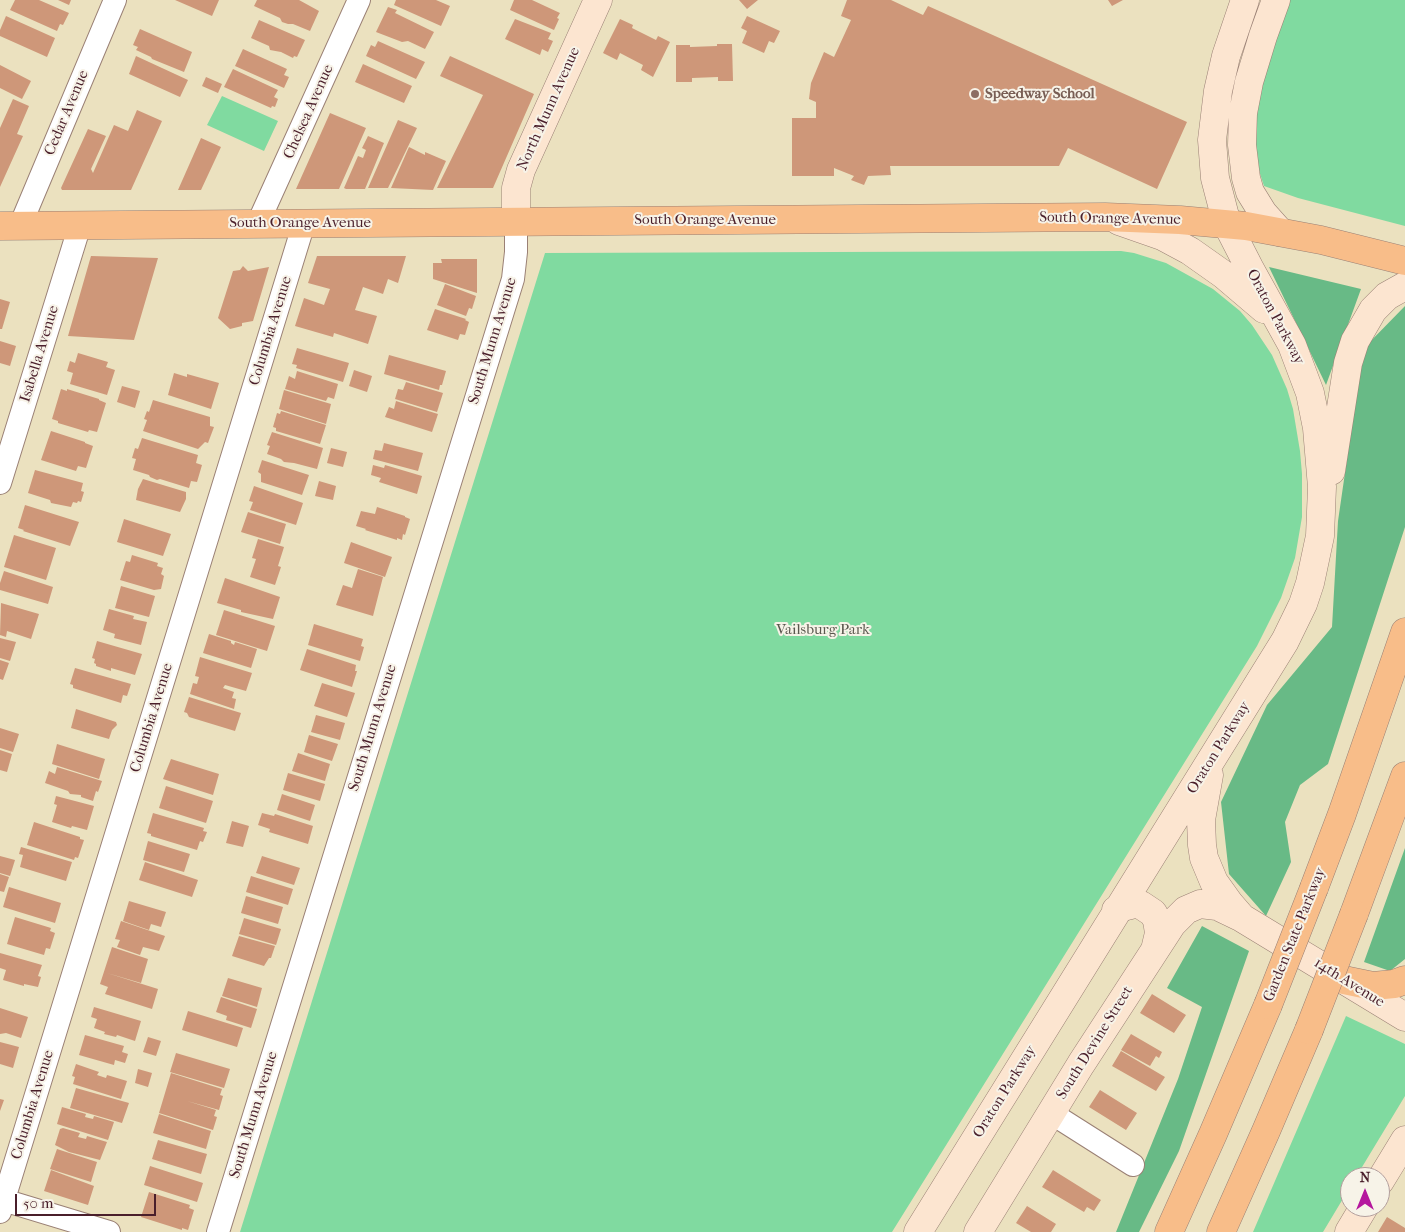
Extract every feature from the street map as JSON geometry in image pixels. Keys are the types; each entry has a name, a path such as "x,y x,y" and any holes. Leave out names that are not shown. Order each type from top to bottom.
{"main road":[{"name":"North Munn Avenue","path":"516,221 516,188 521,170 598,0"},
{"name":"Oraton Parkway","path":"918,1232 1116,910 1285,641 1294,624 1310,583 1320,536 1322,509 1322,473 1314,410 1305,377 1284,328 1250,270 1227,224 1215,178 1213,125 1221,74 1245,0"},
{"path":"1276,0 1262,36 1249,82 1243,113 1242,145 1246,178 1250,192 1263,213 1280,232"},
{"name":"South Orange Avenue","path":"10,226 1105,217 1227,224 1280,232 1405,261"},
{"path":"1105,217 1128,223 1162,236 1190,251 1224,275 1284,328"},
{"path":"1320,536 1351,352 1360,330 1373,310 1387,296 1405,286"},
{"name":"Garden State Parkway","path":"1169,1232 1268,1005 1342,814 1405,632"},
{"name":"14th Avenue","path":"1216,752 1203,805 1200,832 1204,858 1214,882 1228,903 1242,918 1405,1018"},
{"path":"1221,1232 1309,1030 1405,776"},
{"path":"1116,910 1135,904 1141,905 1153,913 1157,920 1159,933 1154,950"},
{"name":"South Devine Street","path":"978,1232 1051,1113 1172,924 1192,906 1200,904 1217,906 1242,918"},
{"path":"1344,980 1373,986 1394,984 1405,980"},
{"path":"1389,1167 1405,1140"},
{"path":"1349,1232 1358,1217"}],"street":[{"name":"Cedar Avenue","path":"10,226 114,0"},
{"name":"Chelsea Avenue","path":"258,224 359,0"},
{"name":"South Munn Avenue","path":"218,1232 513,279 516,259 516,221"},
{"name":"Columbia Avenue","path":"1,1204 304,223"},
{"name":"Isabella Avenue","path":"0,483 80,225"},
{"path":"1051,1113 1133,1165"},
{"path":"1,1204 109,1232"}],"green space":[{"path":"1287,0 1405,0 1405,226 1298,198 1264,186 1252,149 1256,86"},
{"path":"222,96 278,121 264,151 207,125"},
{"name":"Vailsburg Park","path":"1121,251 1166,263 1213,289 1240,311 1272,355 1287,389 1293,409 1300,451 1302,517 1295,558 1281,598 1257,646 892,1232 240,1232 545,253"},
{"path":"1269,267 1361,289 1326,385"},
{"path":"1405,306 1405,527 1328,764 1300,785 1285,822 1291,862 1266,916 1229,874 1221,802 1267,705 1332,627 1338,521 1363,349"},
{"path":"1405,848 1405,959 1390,971 1364,962"},
{"path":"1202,926 1249,951 1179,1151 1139,1232 1116,1232 1178,1079 1202,1007 1167,988"},
{"path":"1346,1016 1405,1044 1405,1096 1362,1167 1340,1167 1340,1204 1323,1232 1253,1232"}],"building":[{"path":"15,0 39,0 69,13 63,25 60,24 57,31 10,10"},
{"path":"58,0 71,0 69,5"},
{"path":"175,0 219,0 212,16"},
{"path":"257,0 299,0 319,11 310,31 282,22 280,18 254,6"},
{"path":"396,0 436,0 450,6 441,26 394,5"},
{"path":"514,0 532,0 560,13 554,30 510,10"},
{"path":"739,0 758,0 747,9"},
{"path":"847,0 891,0 923,15 928,6 1187,122 1157,189 1068,148 1059,166 890,166 891,175 868,176 864,185 851,180 854,176 834,168 834,176 792,176 792,118 816,118 816,102 809,99 811,83 824,52 834,57 851,20 841,16"},
{"path":"1108,0 1123,0 1112,6"},
{"path":"388,7 397,10 395,13 434,32 425,49 408,41 402,42 376,32"},
{"path":"6,16 55,38 47,57 0,36 0,30"},
{"path":"747,16 780,31 774,43 769,41 764,53 742,43 747,31 741,28"},
{"path":"515,19 551,33 548,39 553,41 548,52 542,49 540,55 505,39"},
{"path":"620,19 633,25 632,28 656,40 658,36 670,42 653,77 641,70 643,65 620,53 617,60 603,53"},
{"path":"259,20 305,40 297,57 294,56 293,58 281,52 270,50 269,46 251,38"},
{"path":"140,29 192,52 184,72 152,59 136,50 138,47 133,45"},
{"path":"378,41 425,62 416,79 366,56 371,45 375,47"},
{"path":"717,44 732,44 733,81 718,81 718,77 692,78 692,82 676,82 676,45 690,45 690,47 717,46"},
{"path":"243,49 287,69 284,75 289,77 284,88 235,66"},
{"path":"136,56 188,80 180,97 129,74"},
{"path":"450,56 534,94 493,188 437,188 483,95 440,76"},
{"path":"363,64 412,86 404,103 355,82"},
{"path":"0,65 31,81 22,99 0,88"},
{"path":"233,69 278,90 274,97 278,99 275,107 272,106 271,108 224,87"},
{"path":"206,77 222,84 218,93 202,86"},
{"path":"13,99 29,106 17,134 23,136 0,187 0,128"},
{"path":"137,110 162,121 131,190 62,190 61,188 88,129 106,136 91,169 93,173 114,125 128,131"},
{"path":"330,113 366,128 339,189 296,189"},
{"path":"398,120 417,128 388,188 368,188"},
{"path":"368,136 384,143 365,189 346,189 344,188 358,156 363,158 366,150 362,148"},
{"path":"201,138 221,147 201,190 178,190"},
{"path":"409,147 425,155 425,152 446,161 433,190 391,188"},
{"path":"91,256 158,258 134,340 68,336"},
{"path":"317,256 406,256 398,283 388,279 383,294 363,287 355,310 377,316 368,344 334,333 333,337 295,326 304,298 324,305 330,289 308,283"},
{"path":"441,259 477,259 477,293 433,279 433,263 442,263"},
{"path":"243,266 248,271 269,267 253,321 242,323 242,326 230,329 218,318 233,271 240,270"},
{"path":"445,284 476,296 472,309 469,308 466,316 437,305"},
{"path":"0,299 10,302 2,329 0,329"},
{"path":"435,309 466,319 469,322 465,335 460,334 458,340 427,330"},
{"path":"0,341 16,346 10,366 0,363"},
{"path":"297,348 349,363 343,382 296,368 297,365 292,364"},
{"path":"78,353 108,362 106,367 115,370 107,395 70,384 73,373 67,371 70,361 75,363"},
{"path":"389,355 446,371 439,390 384,374"},
{"path":"354,370 372,376 367,392 349,386"},
{"path":"297,371 338,384 334,399 328,397 326,401 285,389 289,376 295,379"},
{"path":"174,373 187,377 187,374 219,383 211,409 168,395"},
{"path":"406,382 443,393 437,412 395,399 398,389 403,390"},
{"path":"122,386 140,391 135,408 117,402"},
{"path":"61,389 67,391 67,389 106,403 97,432 89,430 88,432 58,423 58,421 52,419"},
{"path":"284,390 331,404 326,424 279,409"},
{"path":"153,400 210,417 210,426 214,427 208,443 205,442 198,449 143,431 147,420 144,419 147,411 149,412"},
{"path":"396,401 438,414 432,432 385,417 389,407 394,409"},
{"path":"281,411 326,425 320,444 276,431 276,428 273,427 277,413 280,414"},
{"path":"51,431 93,446 86,468 78,466 76,471 41,460"},
{"path":"272,432 323,448 317,469 284,462 267,454 270,446 267,445"},
{"path":"142,438 198,455 196,463 202,465 197,482 191,481 189,488 160,479 157,480 149,475 133,470 136,459 132,458 135,448 138,449"},
{"path":"384,443 423,453 418,471 373,459 375,450 382,451"},
{"path":"331,448 347,452 343,467 327,463"},
{"path":"262,460 309,475 302,495 261,482 261,474 258,472"},
{"path":"373,465 384,468 385,465 422,476 417,494 379,482 381,478 371,475"},
{"path":"35,470 83,483 81,491 84,492 81,502 73,502 71,507 51,503 50,500 28,493"},
{"path":"143,479 186,492 186,499 180,512 136,500 138,489"},
{"path":"319,481 336,486 333,500 315,496"},
{"path":"254,486 303,503 296,525 250,510 253,502 249,501"},
{"path":"25,505 79,522 70,546 18,528"},
{"path":"377,507 410,519 402,540 356,526 361,511 375,514"},
{"path":"248,512 286,524 280,544 241,532"},
{"path":"124,519 171,534 163,556 117,542"},
{"path":"14,535 56,548 46,580 4,567"},
{"path":"258,539 284,547 278,566 281,567 275,585 250,577 256,559 252,558"},
{"path":"351,542 392,557 385,577 344,563"},
{"path":"132,555 158,563 157,566 163,568 161,574 164,576 161,589 154,590 120,580 126,561 130,562"},
{"path":"358,569 383,577 373,616 336,605 343,585 352,588"},
{"path":"4,571 53,587 48,604 0,590"},
{"path":"225,578 280,597 273,619 241,612 241,610 217,603"},
{"path":"121,586 155,596 149,617 115,608"},
{"path":"1,603 39,614 31,639 7,631 6,637 0,635"},
{"path":"109,609 134,616 133,619 147,622 141,645 114,638 115,634 103,630"},
{"path":"224,610 275,626 267,651 216,635"},
{"path":"314,624 363,639 361,646 364,647 360,661 308,645"},
{"path":"209,634 231,641 234,645 235,642 257,649 251,668 203,653"},
{"path":"0,638 16,642 10,661 0,658"},
{"path":"97,641 142,654 135,675 96,666 94,663 95,659 92,658"},
{"path":"307,649 356,665 355,671 357,671 352,687 300,670"},
{"path":"200,657 252,673 246,691 225,685 223,688 234,692 232,698 236,699 234,709 190,694 193,683 197,684 199,677 195,676"},
{"path":"0,660 9,663 3,680 0,679"},
{"path":"75,668 131,684 127,696 123,695 121,703 73,688 73,685 70,684"},
{"path":"322,683 355,693 347,717 314,706"},
{"path":"189,697 241,713 235,731 189,717 184,712"},
{"path":"76,709 116,722 117,725 112,730 109,739 71,728"},
{"path":"316,715 345,723 340,740 311,732"},
{"path":"0,728 19,734 13,752 0,748"},
{"path":"309,735 338,744 332,761 304,752"},
{"path":"57,744 105,759 99,779 52,764"},
{"path":"0,750 12,754 7,772 0,770"},
{"path":"298,753 330,764 325,781 292,771"},
{"path":"171,759 219,774 213,795 163,779"},
{"path":"57,767 102,781 93,801 81,797 81,795 70,794 68,791 45,783 49,771 55,774"},
{"path":"288,773 325,784 320,801 283,790"},
{"path":"166,786 213,801 206,823 159,808"},
{"path":"282,794 315,805 310,821 277,810"},
{"path":"56,796 94,806 87,830 72,826 71,828 52,822 57,805 54,804"},
{"path":"153,813 204,828 203,831 207,832 203,842 200,841 197,850 151,836 151,834 147,833"},
{"path":"262,813 274,816 275,814 313,826 308,844 269,832 270,829 258,825"},
{"path":"232,821 249,826 243,847 226,843"},
{"path":"34,822 84,840 78,858 75,857 74,860 27,845"},
{"path":"148,841 190,854 184,872 143,860"},
{"path":"21,847 72,862 66,881 20,867 23,855 19,854"},
{"path":"0,856 15,860 10,876 0,873"},
{"path":"262,856 300,868 294,885 256,873"},
{"path":"145,862 198,880 192,897 139,880"},
{"path":"0,874 9,877 4,892 0,891"},
{"path":"251,876 293,889 288,905 246,892"},
{"path":"9,887 61,903 55,923 3,907"},
{"path":"246,896 283,907 278,924 241,913"},
{"path":"129,901 166,912 161,927 151,924 149,930 123,921"},
{"path":"15,917 51,928 50,931 55,933 50,949 46,948 44,955 7,944"},
{"path":"244,918 281,929 276,945 239,934"},
{"path":"121,921 165,936 159,951 143,947 140,955 117,947 120,940 115,939"},
{"path":"239,936 275,946 271,958 269,958 264,966 232,956"},
{"path":"112,947 148,959 141,983 107,973 158,989 152,1009 105,994 108,987 100,984"},
{"path":"0,953 42,965 38,976 41,977 38,987 24,984 24,986 3,980 6,970 0,968"},
{"path":"228,978 262,988 257,1007 222,996"},
{"path":"1152,994 1186,1015 1174,1033 1140,1013"},
{"path":"221,997 257,1009 251,1028 226,1020 227,1016 216,1012"},
{"path":"94,1007 141,1021 135,1041 117,1035 116,1037 104,1034 105,1032 94,1028 97,1019 91,1017"},
{"path":"0,1008 28,1017 21,1038 6,1033 0,1034"},
{"path":"188,1011 243,1028 237,1047 182,1030"},
{"path":"1131,1034 1162,1052 1159,1058 1156,1056 1150,1066 1121,1050"},
{"path":"85,1035 124,1046 122,1052 128,1054 125,1063 115,1060 114,1065 79,1055"},
{"path":"148,1037 161,1041 156,1056 143,1052"},
{"path":"0,1042 19,1047 13,1068 0,1064"},
{"path":"1121,1051 1165,1077 1156,1091 1112,1066"},
{"path":"176,1053 230,1069 224,1088 170,1072"},
{"path":"76,1064 99,1072 97,1075 106,1078 107,1075 127,1081 121,1099 73,1084 75,1077 72,1076"},
{"path":"138,1069 152,1073 148,1087 135,1083"},
{"path":"171,1073 222,1089 220,1095 223,1096 219,1110 187,1101 216,1110 214,1116 217,1117 213,1130 159,1113"},
{"path":"76,1088 129,1103 122,1123 70,1108"},
{"path":"1100,1090 1137,1113 1126,1130 1089,1107"},
{"path":"0,1099 4,1100 0,1111"},
{"path":"62,1107 86,1114 85,1117 93,1119 94,1116 114,1122 108,1140 57,1124"},
{"path":"159,1114 211,1131 206,1149 153,1133"},
{"path":"63,1128 80,1133 78,1137 86,1139 87,1136 107,1142 100,1160 69,1152 55,1145 60,1129"},
{"path":"158,1140 207,1154 201,1174 152,1159"},
{"path":"57,1149 97,1162 91,1182 50,1169"},
{"path":"150,1166 203,1183 197,1202 144,1185"},
{"path":"51,1170 94,1186 88,1205 44,1191"},
{"path":"1053,1170 1101,1200 1094,1211 1087,1207 1084,1212 1042,1187"},
{"path":"149,1192 190,1205 189,1208 194,1210 188,1230 182,1228 182,1230 141,1217"},
{"path":"1027,1206 1056,1224 1051,1232 1031,1232 1016,1223"},
{"path":"1387,1217 1405,1228 1405,1232 1378,1232"}],"place":[{"name":"Speedway School","path":"975,94"}]}
